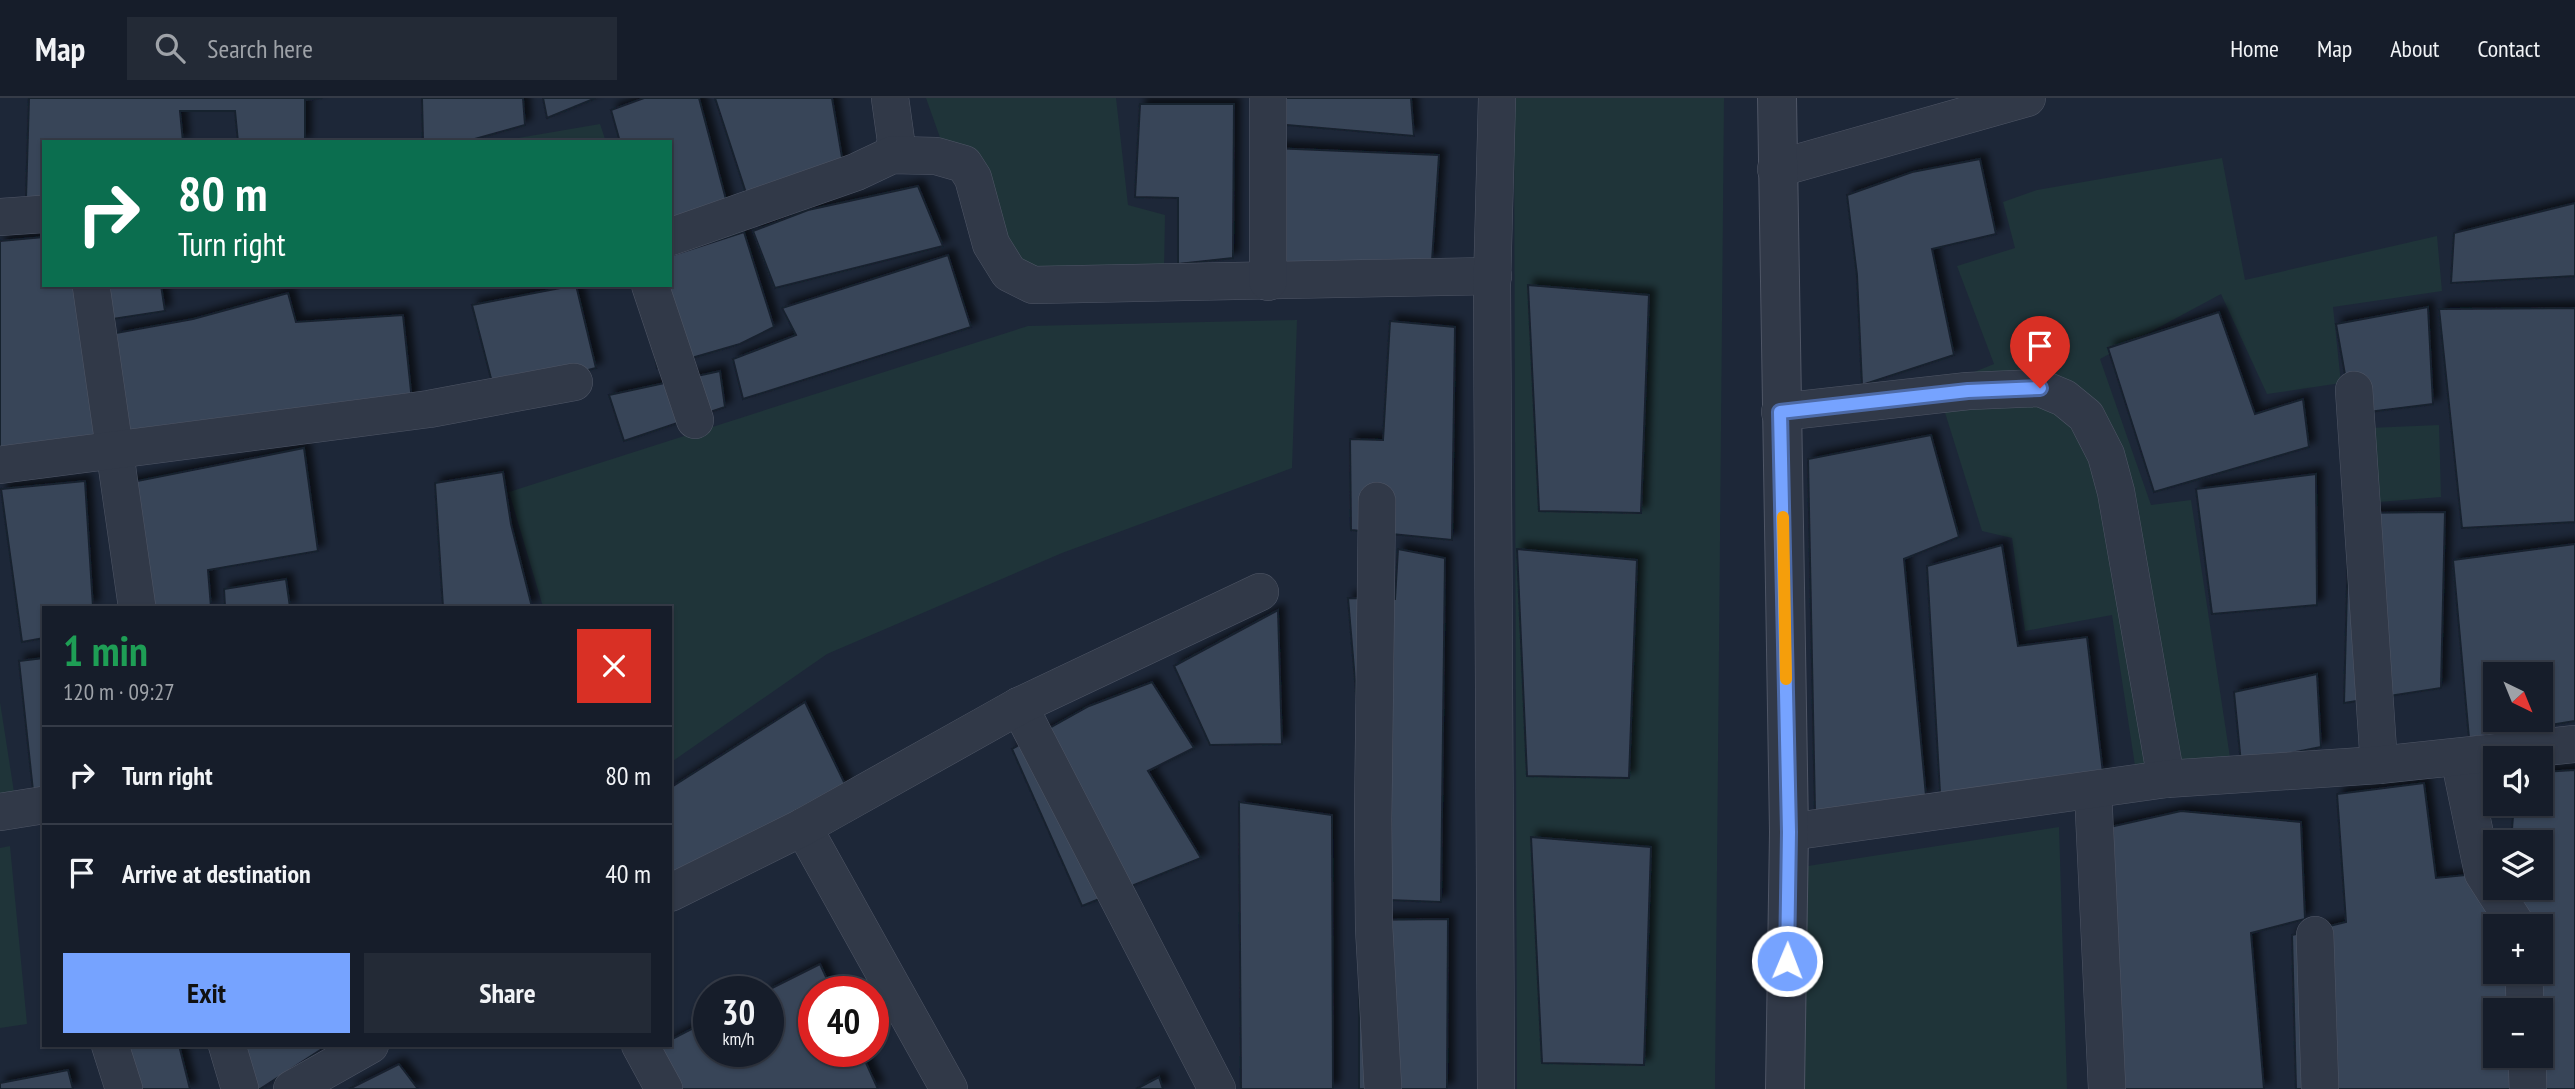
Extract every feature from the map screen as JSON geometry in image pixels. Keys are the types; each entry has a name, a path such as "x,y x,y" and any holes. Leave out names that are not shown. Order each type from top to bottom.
{"street":[{"path":"890,98 896,141 892,155"},
{"path":"1268,98 1268,282"},
{"path":"1496,1089 1493,276 1497,98"},
{"path":"1777,98 1776,169 1789,832 1785,1089"},
{"path":"1776,169 2027,98"},
{"path":"672,236 856,172 892,155 936,156 964,164 973,178 991,244 1009,274 1033,285 1493,276"},
{"path":"0,217 42,214"},
{"path":"91,287 137,606"},
{"path":"651,287 695,420"},
{"path":"0,465 429,409 574,382"},
{"path":"1780,412 1968,391 2040,388 2064,398 2085,416 2106,455 2116,492 2166,779"},
{"path":"2354,390 2379,765"},
{"path":"1377,502 1374,928 1383,1089"},
{"path":"672,892 803,827 1019,706 1259,592"},
{"path":"1019,706 1217,1089"},
{"path":"1789,832 2166,779 2379,765 2575,744"},
{"path":"2459,757 2483,873 2509,914"},
{"path":"2093,791 2107,1089"},
{"path":"0,812 42,807"},
{"path":"803,827 949,1089"},
{"path":"2315,935 2320,1089"},
{"path":"111,1047 124,1089"},
{"path":"228,1047 240,1089"},
{"path":"307,1085 367,1047"},
{"path":"641,1047 664,1089"},
{"path":"2527,1068 2528,1089"}],"green space":[{"path":"926,98 1116,98 1128,205 1165,215 1164,274 989,276"},
{"path":"1514,98 1724,98 1715,1089 1517,1089"},
{"path":"600,124 605,140 507,140"},
{"path":"2222,158 2245,280 2437,236 2442,291 2333,307 2341,383 2267,394 2221,294 2100,359 2151,505 2191,500 2231,764 2136,772 2112,615 2025,631 2012,538 1982,531 1937,387 1994,364 1957,266 2015,248 2003,202 2037,190"},
{"path":"1297,320 1292,468 1062,553 827,654 672,762 672,606 543,606 509,492 1028,326"},
{"path":"2439,425 2441,497 2354,504 2345,429"},
{"path":"0,702 14,792 0,795"},
{"path":"2059,827 2067,1089 1794,1089 1795,868"},
{"path":"10,846 27,1024 0,1028 0,848"}],"building":[{"path":"29,98 322,98 305,100 305,140 238,140 235,111 180,111 183,140 42,140 42,197 26,198"},
{"path":"422,98 523,98 525,125 471,140 423,140"},
{"path":"543,98 596,98 547,118"},
{"path":"644,98 699,98 728,207 672,222 672,140 619,140 611,110"},
{"path":"715,98 832,98 845,175 747,196"},
{"path":"1250,98 1411,98 1414,136 1251,122"},
{"path":"1140,104 1234,104 1233,258 1178,264 1178,198 1135,197"},
{"path":"1272,148 1439,155 1432,261 1272,263"},
{"path":"1980,159 1996,234 1932,249 1954,355 1862,385 1857,275 1847,195 1912,172"},
{"path":"918,186 943,246 775,288 753,231 808,210"},
{"path":"2575,203 2575,276 2451,283 2454,233"},
{"path":"744,232 774,327 740,344 657,368 642,287 672,287 672,255"},
{"path":"42,237 42,287 161,287 165,311 99,321 107,440 0,459 0,241"},
{"path":"948,255 971,327 743,399 733,359 796,335 782,308"},
{"path":"1528,285 1649,295 1641,513 1539,511"},
{"path":"576,287 596,368 495,394 472,305"},
{"path":"288,293 296,322 403,315 412,401 121,439 116,333 193,319"},
{"path":"2428,307 2433,404 2352,414 2336,324"},
{"path":"2575,308 2575,522 2462,528 2439,309"},
{"path":"2219,312 2255,414 2303,399 2309,447 2154,492 2108,348"},
{"path":"1390,321 1455,327 1452,540 1351,530 1350,439 1383,440"},
{"path":"720,371 725,407 624,441 609,395"},
{"path":"1931,435 1959,537 1904,559 1926,796 1815,812 1808,459"},
{"path":"304,448 318,551 208,570 211,606 128,606 117,485"},
{"path":"503,472 511,524 532,606 443,606 435,483"},
{"path":"2316,474 2317,605 2212,614 2196,489"},
{"path":"85,481 93,606 42,606 42,638 22,642 1,489"},
{"path":"2445,512 2441,688 2344,703 2349,513"},
{"path":"2575,544 2575,721 2553,725 2553,662 2483,662 2483,732 2506,732 2469,738 2453,560"},
{"path":"2002,545 2018,646 2087,637 2103,773 1940,793 1927,566"},
{"path":"1398,549 1445,558 1441,902 1361,899 1358,716 1348,598 1395,599"},
{"path":"1517,549 1637,560 1629,778 1527,776"},
{"path":"286,579 290,606 225,606 224,589"},
{"path":"1278,610 1282,744 1210,745 1174,666"},
{"path":"42,658 42,799 34,800 19,661"},
{"path":"2317,674 2321,747 2241,763 2234,692"},
{"path":"1152,682 1194,748 1148,771 1201,858 1082,906 1012,749 1089,706"},
{"path":"805,702 846,786 672,875 672,787"},
{"path":"2575,770 2575,1089 2296,1089 2292,935 2346,922 2337,794 2424,783 2436,878 2483,873 2483,900 2553,900 2553,830 2512,830 2513,816 2553,816 2553,771"},
{"path":"1239,802 1332,815 1333,1089 1241,1089"},
{"path":"2181,811 2301,822 2305,919 2251,933 2264,1089 2099,1089 2092,831"},
{"path":"1531,837 1651,847 1644,1065 1542,1063"},
{"path":"1448,919 1447,1089 1359,1089 1359,920"},
{"path":"820,964 826,976 798,976 798,1067 868,1067 878,1089 679,1089 661,1047 672,1047 672,1039 693,1028 693,1067 784,1067 784,982"},
{"path":"100,1047 180,1047 190,1089 112,1089"},
{"path":"212,1047 325,1047 260,1089 223,1089"},
{"path":"399,1064 418,1089 349,1089"},
{"path":"68,1070 73,1089 0,1089 0,1083"},
{"path":"1159,1077 1163,1089 1136,1089"}],"slow traffic":[{"path":"1783,517 1786,679"}],"route":[{"path":"1787,961 1789,832 1780,412 1968,391 2040,388"}]}
